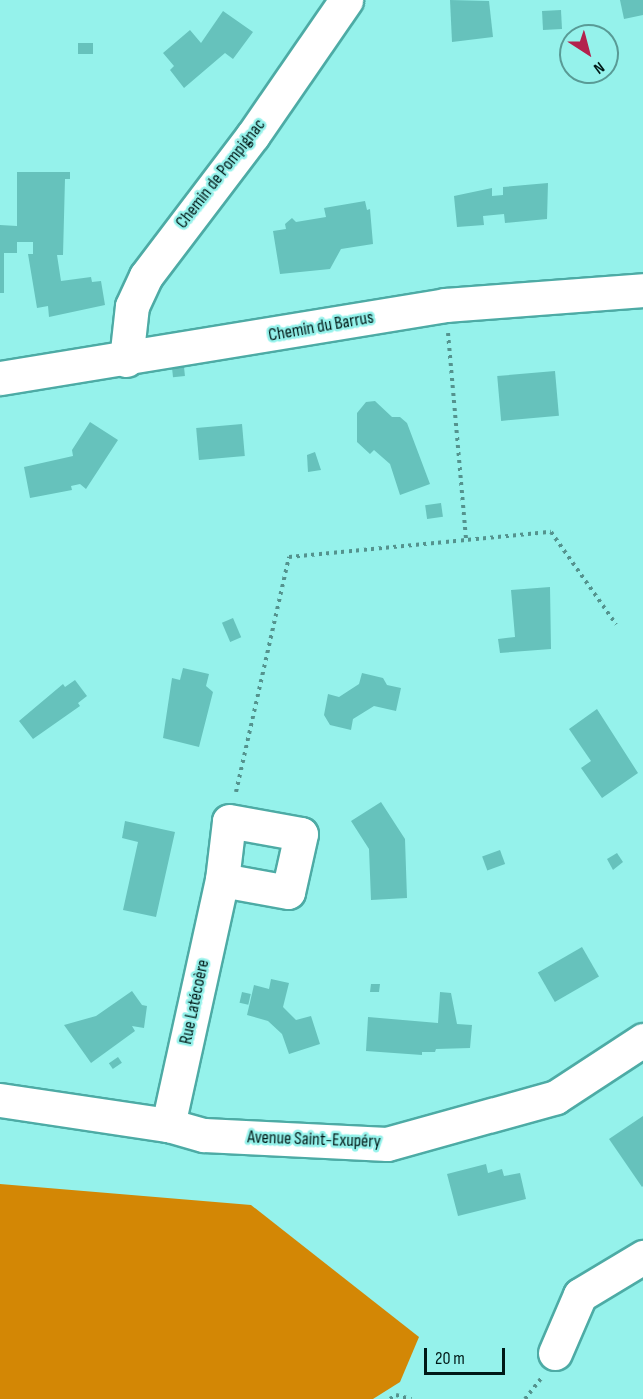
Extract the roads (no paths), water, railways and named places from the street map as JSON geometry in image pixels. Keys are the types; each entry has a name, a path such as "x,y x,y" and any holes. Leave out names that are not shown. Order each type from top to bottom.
{"street":[{"name":"Chemin de Pompignac","path":"126,360 132,306 146,276 253,135 346,0"},
{"name":"Chemin du Barrus","path":"0,378 126,360 445,305 643,290"},
{"name":"Rue Latécoère","path":"168,1125 222,880 230,821 301,834 288,892 222,880"},
{"name":"Avenue Saint-Exupéry","path":"0,1100 168,1125 204,1135 387,1143 556,1097 643,1040"},
{"path":"555,1353 580,1295 643,1257"}]}
